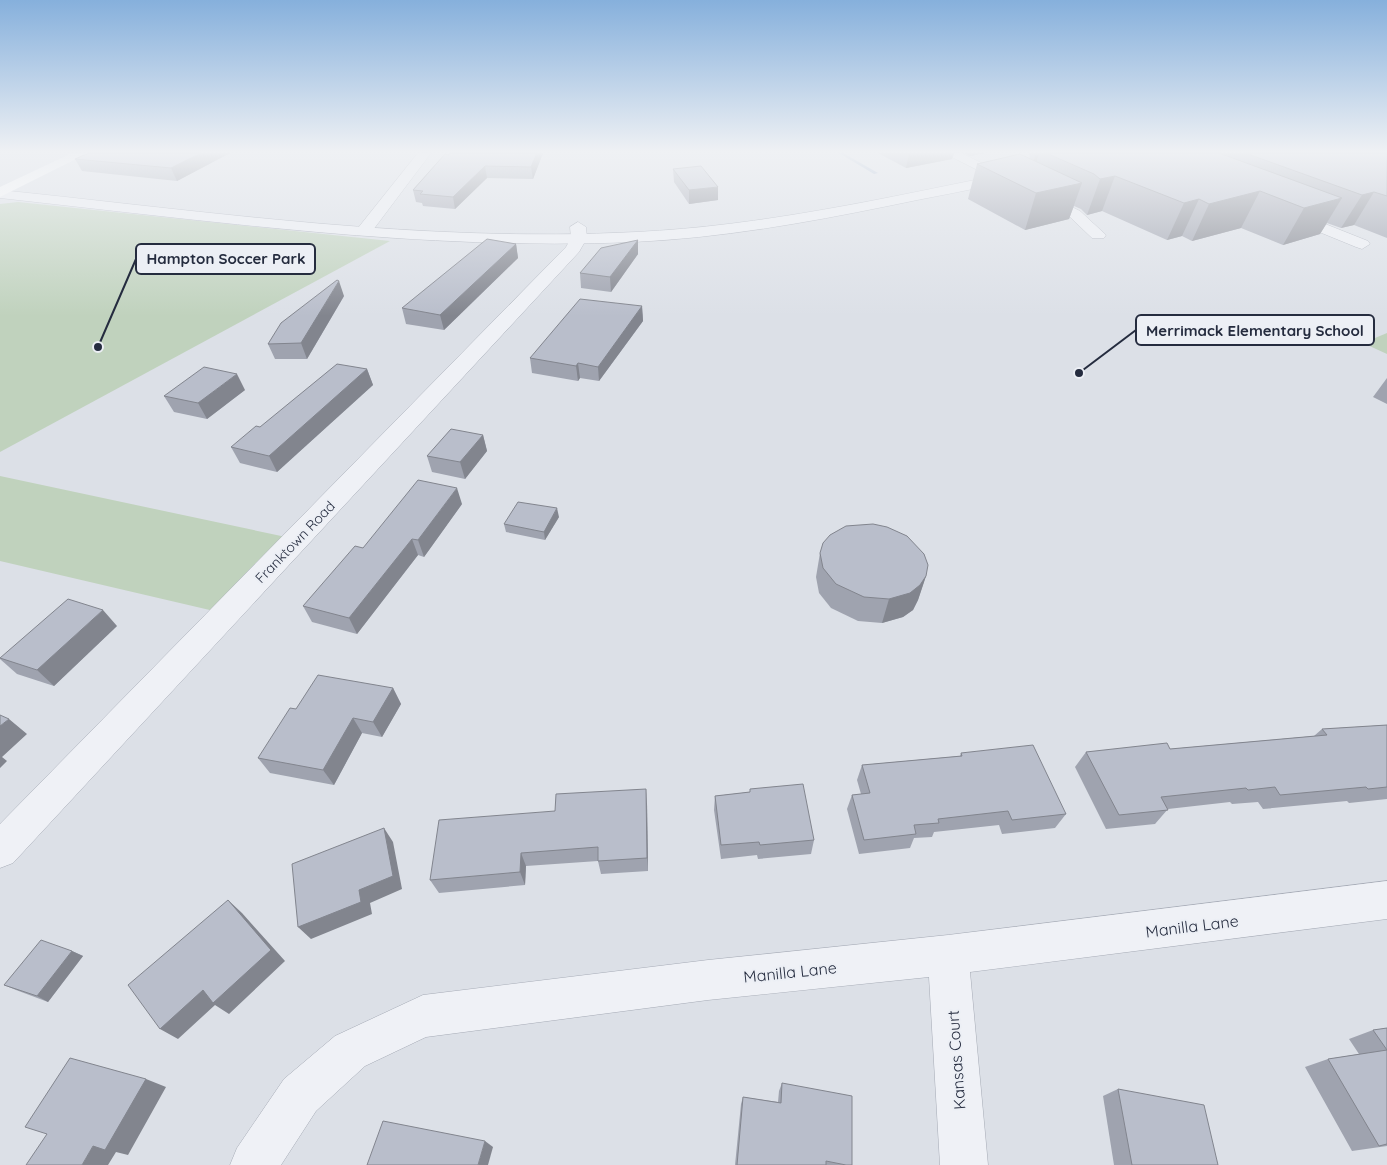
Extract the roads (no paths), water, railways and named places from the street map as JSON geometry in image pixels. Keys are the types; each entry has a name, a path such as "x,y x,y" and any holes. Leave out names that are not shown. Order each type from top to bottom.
{"street":[{"path":"138,207 364,231 449,237 579,232 750,213 780,207"},
{"path":"364,231 384,207"},
{"path":"299,211 451,225 579,232 675,234 778,222 852,207"},
{"path":"1062,207 1075,214 1098,235"},
{"path":"1280,211 1362,244"},
{"name":"Franktown Road","path":"0,850 573,249 579,232"},
{"name":"Manilla Lane","path":"254,1165 300,1096 350,1051 423,1016 708,980 948,955 1387,900"},
{"name":"Kansas Court","path":"948,955 964,1165"}],"place":[{"name":"Hampton Soccer Park","path":"98,347"},
{"name":"Merrimack Elementary School","path":"1079,373"}]}
